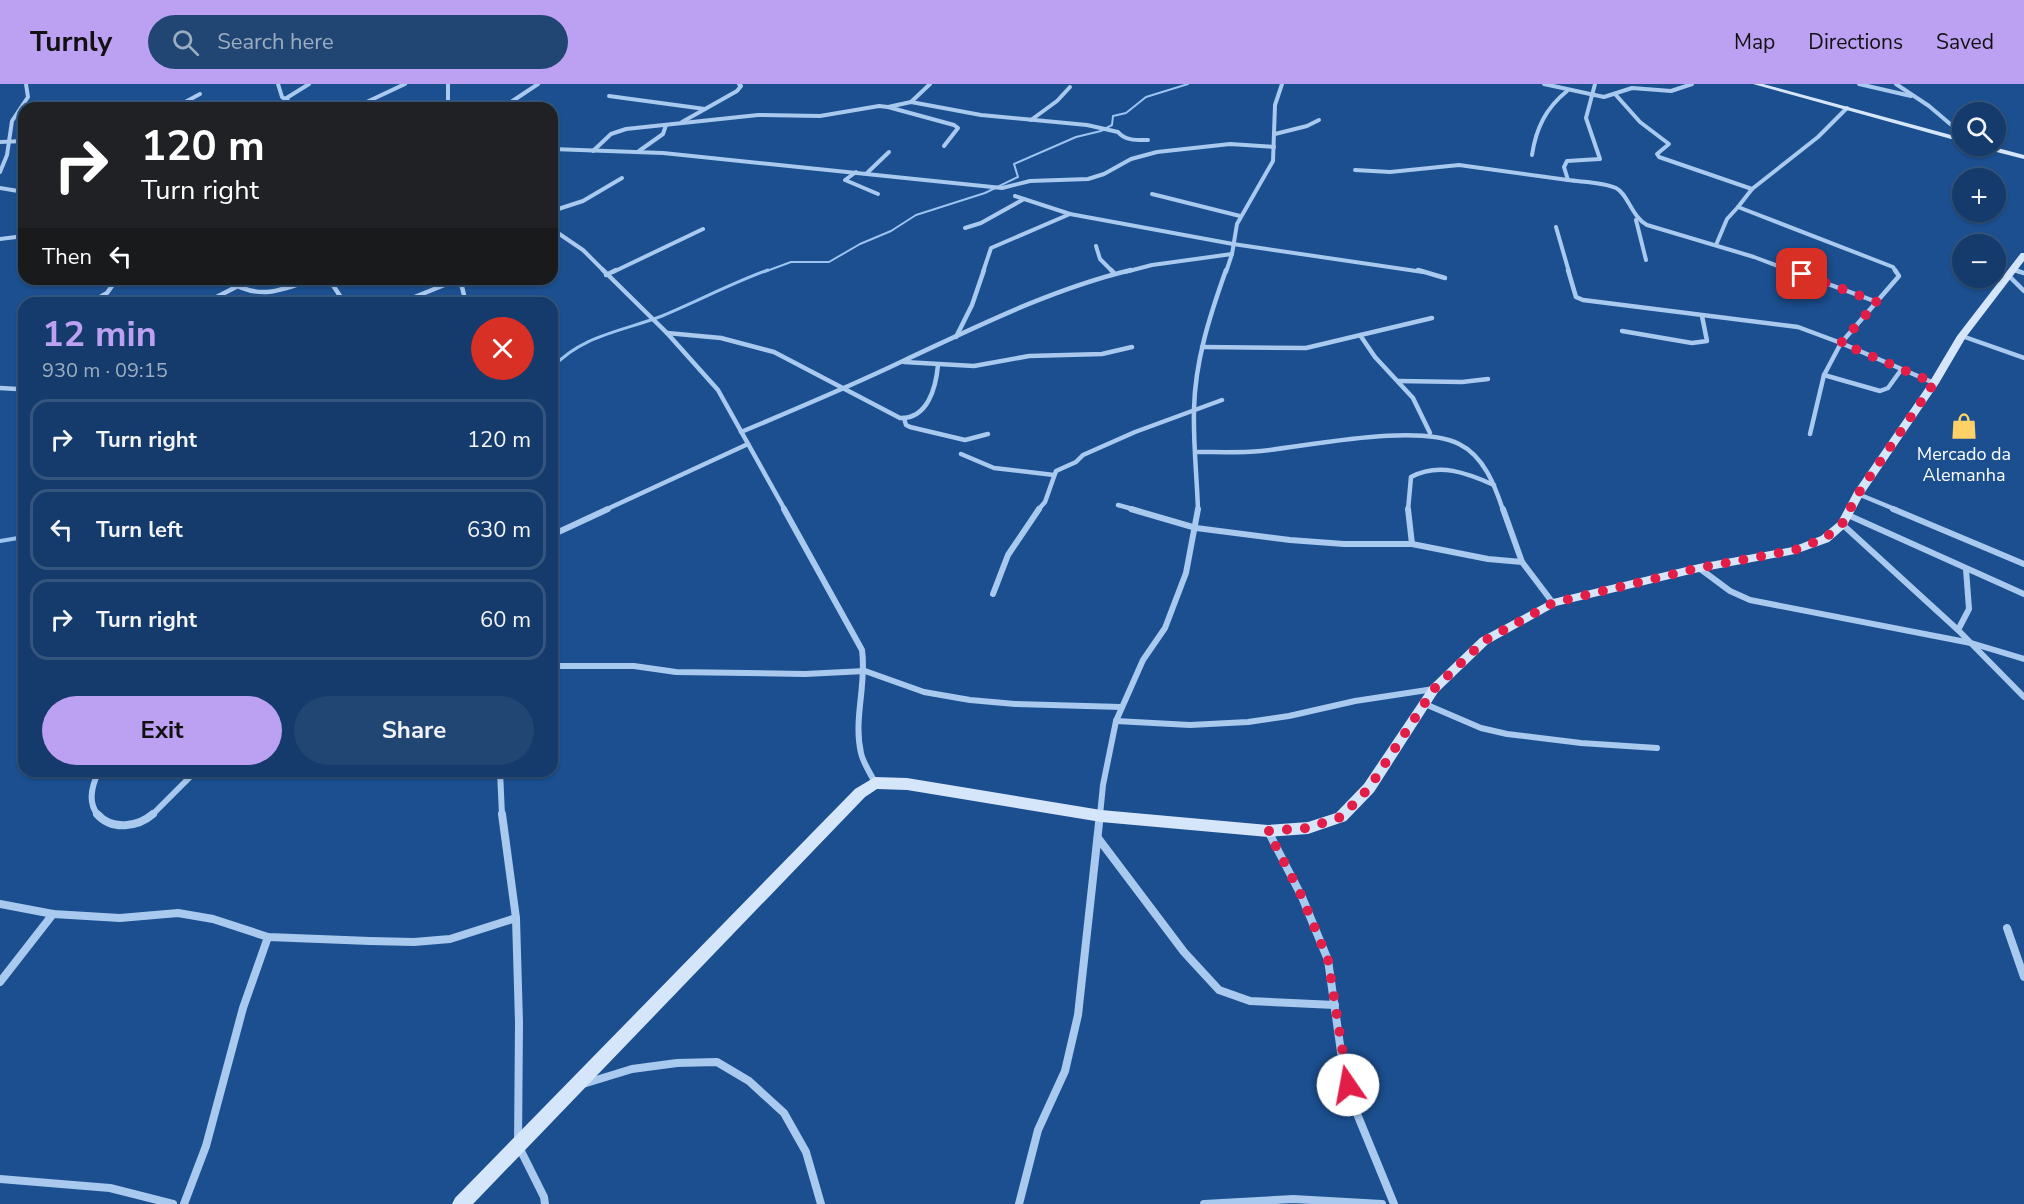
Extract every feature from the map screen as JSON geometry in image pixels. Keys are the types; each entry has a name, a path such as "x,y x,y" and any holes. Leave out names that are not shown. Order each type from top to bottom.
{"street":[{"path":"24,102 28,97 26,84"},
{"path":"278,84 282,97 290,102"},
{"path":"285,99 309,84"},
{"path":"367,102 405,84"},
{"path":"448,84 448,102"},
{"path":"511,102 538,84"},
{"path":"678,124 737,91 741,86 739,84"},
{"path":"911,102 930,84"},
{"path":"1019,1204 1038,1130 1065,1071 1078,1015 1103,785 1116,721 1143,660 1165,628 1186,573 1198,515 1194,408 1202,347 1209,318 1232,254 1240,216 1266,177 1272,161 1275,105 1282,84"},
{"path":"1544,84 1592,96 1615,94 1632,88 1679,90 1692,84"},
{"path":"1568,180 1564,167 1568,162 1600,159 1586,118 1594,84"},
{"path":"1756,84 1952,137"},
{"path":"1859,84 1917,98"},
{"path":"1896,84 1952,126"},
{"path":"1030,120 1057,101 1070,87"},
{"path":"1532,155 1535,135 1546,110 1567,91"},
{"path":"185,102 200,94"},
{"path":"1615,94 1646,128 1669,144 1657,154 1659,158 1752,189"},
{"path":"609,96 705,109"},
{"path":"888,107 911,102 956,111 1099,127 1132,140 1148,140"},
{"path":"593,151 616,131 758,115 820,116 879,106 954,125 957,128 956,133 944,146"},
{"path":"1716,245 1727,219 1752,189 1818,137 1847,108"},
{"path":"0,172 8,157 14,115 18,110"},
{"path":"1275,134 1307,126 1319,120"},
{"path":"638,152 663,134 666,125"},
{"path":"0,142 18,141"},
{"path":"558,150 638,152 856,171 1002,188 1030,180 1088,179 1104,174 1131,159 1158,152 1230,144 1274,147"},
{"path":"867,173 889,152"},
{"path":"2006,152 2024,157"},
{"path":"1355,170 1390,172 1459,165 1492,168 1616,188 1621,191 1636,220 1646,260"},
{"path":"856,171 845,180 878,194"},
{"path":"558,209 583,201 622,178"},
{"path":"0,188 18,191"},
{"path":"1152,194 1240,216"},
{"path":"1015,196 1070,214 1233,244 1417,270 1446,278"},
{"path":"965,228 1024,199"},
{"path":"1738,207 1893,267 1899,276 1841,343 1824,375 1810,434"},
{"path":"956,337 972,305 991,248 1070,214"},
{"path":"1636,220 1716,245 1877,302"},
{"path":"1556,227 1576,297 1583,300 1798,327 1934,383"},
{"path":"606,275 702,228"},
{"path":"558,233 583,250 642,311 667,333 718,390 849,622 862,650 865,671 859,719 861,753 875,783"},
{"path":"0,239 18,237"},
{"path":"1096,246 1100,259 1114,273"},
{"path":"741,432 844,389 994,320 1114,273 1232,254"},
{"path":"461,1204 860,793 875,783 907,784 1101,816 1268,831 1308,828 1341,817 1369,788 1434,689 1484,641 1553,603 1699,568 1795,550 1825,538 1845,520 1858,494 1934,383 1962,336 2016,273 2024,255"},
{"path":"2016,273 2024,291"},
{"path":"100,297 107,293 113,285"},
{"path":"233,285 259,294 271,293 296,285"},
{"path":"415,297 444,285"},
{"path":"217,297 236,287"},
{"path":"1622,331 1692,343 1707,341 1702,316"},
{"path":"1202,347 1306,348 1432,318"},
{"path":"667,333 718,337 744,343 806,368 881,406 893,416 904,418 915,415 933,393 938,365"},
{"path":"1360,335 1375,357 1413,398 1430,433"},
{"path":"1962,336 2024,358"},
{"path":"903,362 974,366 1029,356 1102,354 1132,347"},
{"path":"1824,375 1881,391 1888,388 1901,370"},
{"path":"1398,381 1462,382 1488,379"},
{"path":"0,388 18,391"},
{"path":"993,594 1008,555 1029,521 1045,502 1056,471 1076,462 1083,455 1194,408 1222,400"},
{"path":"904,418 906,425 910,427 965,440 987,434"},
{"path":"1197,452 1258,451 1380,436 1430,433 1457,440 1468,448 1496,486 1513,542 1522,562 1553,603"},
{"path":"558,532 748,444"},
{"path":"961,454 987,466 1054,475"},
{"path":"1412,544 1408,510 1411,477 1418,472 1448,469 1470,474 1496,486"},
{"path":"1858,494 2024,564"},
{"path":"1118,505 1196,528 1290,540 1344,544 1412,544 1488,559 1522,562"},
{"path":"1845,520 2024,594"},
{"path":"1845,520 2024,697"},
{"path":"1699,568 1730,591 1750,600 1971,643 2024,659"},
{"path":"1958,630 1968,618 1972,604 1966,570"},
{"path":"558,666 634,666 676,672 805,674 865,671 924,692 970,700 1015,704 1121,707"},
{"path":"1116,721 1190,725 1248,722 1289,716 1355,700 1434,689"},
{"path":"1425,704 1481,728 1507,734 1581,743 1657,748"},
{"path":"96,777 90,805 94,814 109,823 128,825 144,821 190,777"},
{"path":"500,777 502,827 516,918 519,1022 518,1145 544,1197 545,1204"},
{"path":"1268,831 1302,897 1328,960 1343,1066 1353,1104 1394,1204"},
{"path":"1098,838 1184,952 1219,990 1250,1000 1335,1005"},
{"path":"0,904 53,914 120,918 178,913 213,919 268,937 414,942 450,939 516,918"},
{"path":"0,982 53,914"},
{"path":"2007,928 2024,977"},
{"path":"184,1204 206,1146 240,1018 268,937"},
{"path":"574,1087 632,1068 677,1063 717,1062 749,1081 784,1113 806,1152 821,1204"},
{"path":"0,1179 63,1183 140,1194 173,1204"},
{"path":"1204,1204 1243,1199 1336,1200 1382,1204"}],"waterway":[{"path":"764,272 791,262 829,262 860,244 891,231 916,215 985,193 1018,177 1014,164 1076,137 1101,131 1112,125 1113,116 1126,113 1146,97 1188,84"},
{"path":"558,362 576,348 590,341 662,316 768,270"},
{"path":"0,541 18,538"}],"place":[{"name":"Mercado da Alemanha","path":"1964,426"}],"route":[{"path":"1348,1085 1343,1066 1328,960 1302,897 1268,831 1308,828 1341,817 1369,788 1434,689 1484,641 1553,603 1699,568 1795,550 1825,538 1842,524 1858,494 1934,383 1841,343 1877,302 1802,274"}]}
